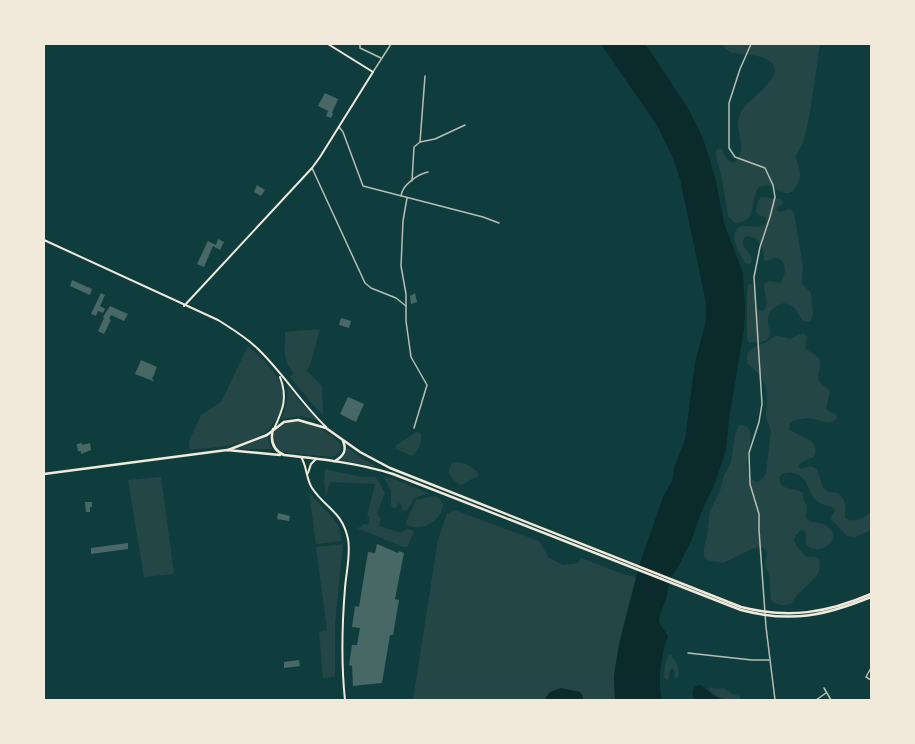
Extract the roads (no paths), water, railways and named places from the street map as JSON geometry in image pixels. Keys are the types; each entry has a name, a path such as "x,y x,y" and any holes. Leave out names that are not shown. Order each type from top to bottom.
{"main road":[{"path":"184,306 312,168 373,72 328,44"},
{"path":"44,240 184,306 218,320 241,334 258,349 302,402 326,428 374,460 390,468 581,546"},
{"path":"279,374 285,394 283,407 272,435 273,446 279,453 284,455"},
{"path":"228,450 267,435 284,422 298,420 326,428"},
{"path":"335,461 340,459 345,450 343,440"},
{"path":"44,474 228,450 317,458 374,468 393,474 581,546 741,610 771,615 823,611 871,596"},
{"path":"301,457 305,463 311,487 340,518 349,541 344,590 343,679 345,700"},
{"path":"308,474 311,464 317,458"}],"street":[{"path":"360,44 360,48 382,58"},
{"path":"373,72 391,44"},
{"path":"751,44 740,69 729,103 729,148 735,156 765,168 773,185 775,197 760,246 754,277 762,404 749,453 750,484 759,514 769,660 776,700"},
{"path":"420,142 425,76"},
{"path":"412,181 414,147 420,142 435,139 465,125"},
{"path":"339,127 343,132 363,186 483,217 500,223"},
{"path":"312,168 365,283 371,288 396,298 406,306"},
{"path":"401,196 402,192 412,181 428,172"},
{"path":"407,198 403,221 401,266 406,294 406,321 411,357 426,385 414,428"},
{"path":"688,653 752,660 769,660"},
{"path":"871,668 866,677 871,680"},
{"path":"824,688 831,700"},
{"path":"816,700 826,693"}]}
